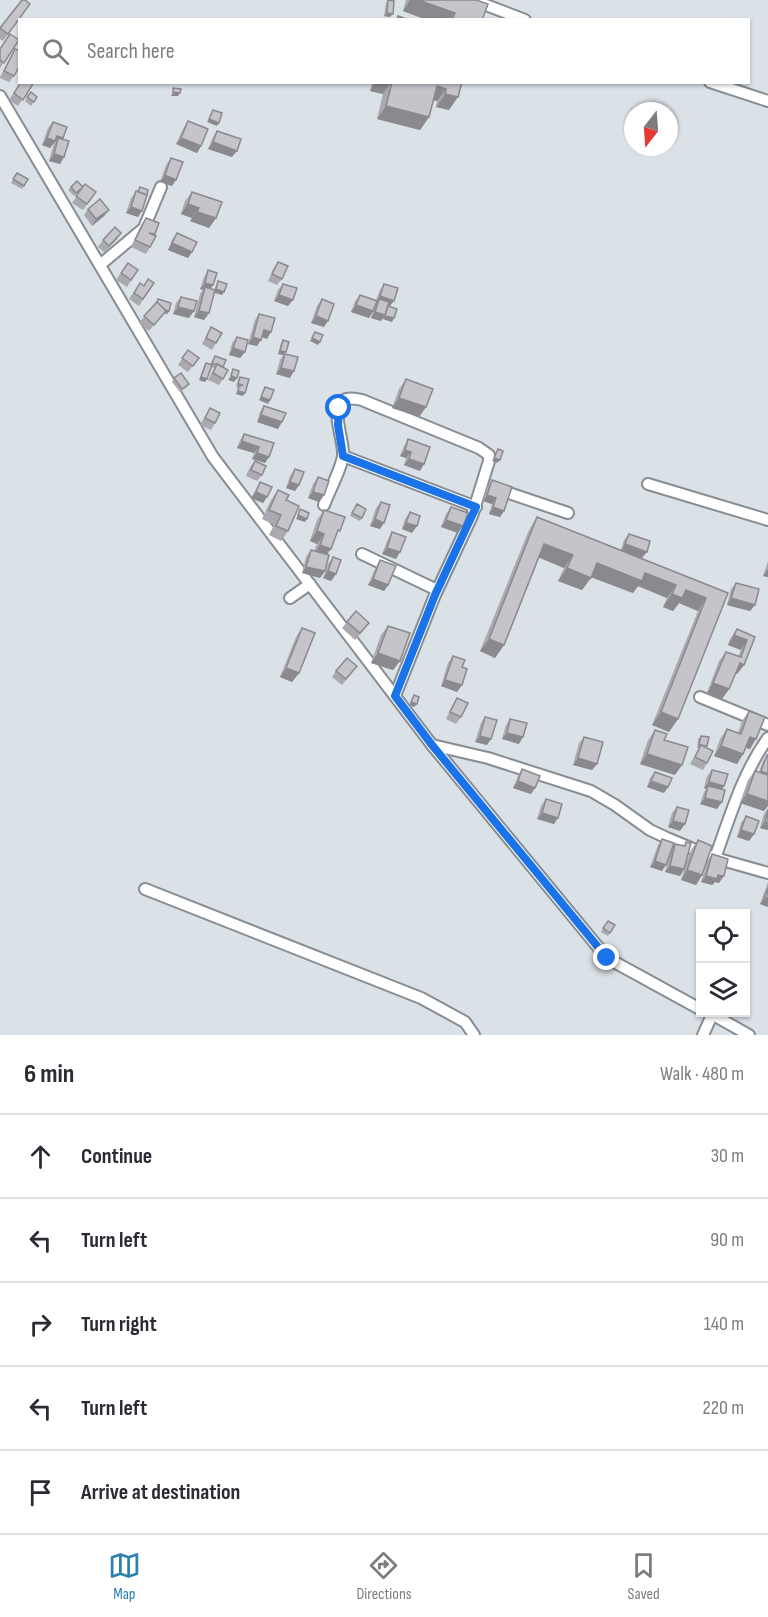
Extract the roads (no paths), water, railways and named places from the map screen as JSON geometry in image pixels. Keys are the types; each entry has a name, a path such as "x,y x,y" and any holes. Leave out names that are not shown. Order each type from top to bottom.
{"street":[{"path":"473,0 520,18"},
{"path":"716,84 768,101"},
{"path":"0,96 213,457 300,591 395,696 432,745 607,958 696,1006"},
{"path":"100,265 144,228 161,187"},
{"path":"324,505 343,456 337,416 345,399 356,398 483,449 489,455 476,507 437,590 395,696"},
{"path":"343,456 476,507"},
{"path":"483,484 568,513"},
{"path":"648,484 768,520"},
{"path":"362,554 437,590"},
{"path":"700,697 768,725"},
{"path":"716,858 751,766 768,738"},
{"path":"432,745 488,758 591,791 650,830 716,858 768,873"},
{"path":"145,889 421,998 465,1022 474,1035"},
{"path":"703,1035 709,1017"},
{"path":"716,1017 749,1035"}]}
